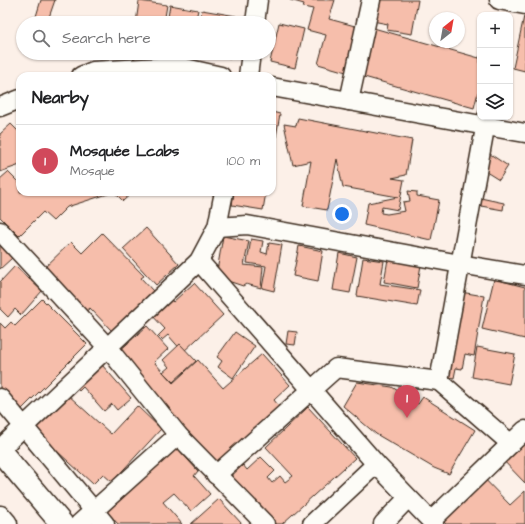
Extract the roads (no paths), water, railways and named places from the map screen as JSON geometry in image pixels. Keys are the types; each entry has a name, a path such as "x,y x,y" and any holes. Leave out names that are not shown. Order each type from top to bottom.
{"main road":[{"path":"0,450 62,524"},
{"path":"0,518 6,524"}],"street":[{"path":"256,16 258,0"},
{"path":"349,101 371,0"},
{"path":"249,72 250,60"},
{"path":"93,72 176,66 203,72"},
{"path":"276,88 349,101 486,121 525,133"},
{"path":"0,107 16,101"},
{"path":"439,381 486,121"},
{"path":"0,450 199,261 217,227 223,196"},
{"path":"217,227 247,225 525,275"},
{"path":"0,231 108,348 178,436 265,524"},
{"path":"199,261 376,464 432,523 510,443 525,430"},
{"path":"216,475 336,368 439,381 510,443"},
{"path":"0,398 105,524"},
{"path":"79,524 178,436"},
{"path":"312,524 376,464"},
{"path":"382,524 408,498"}],"place":[{"name":"Mosquée Lcabs","path":"407,418"}]}
